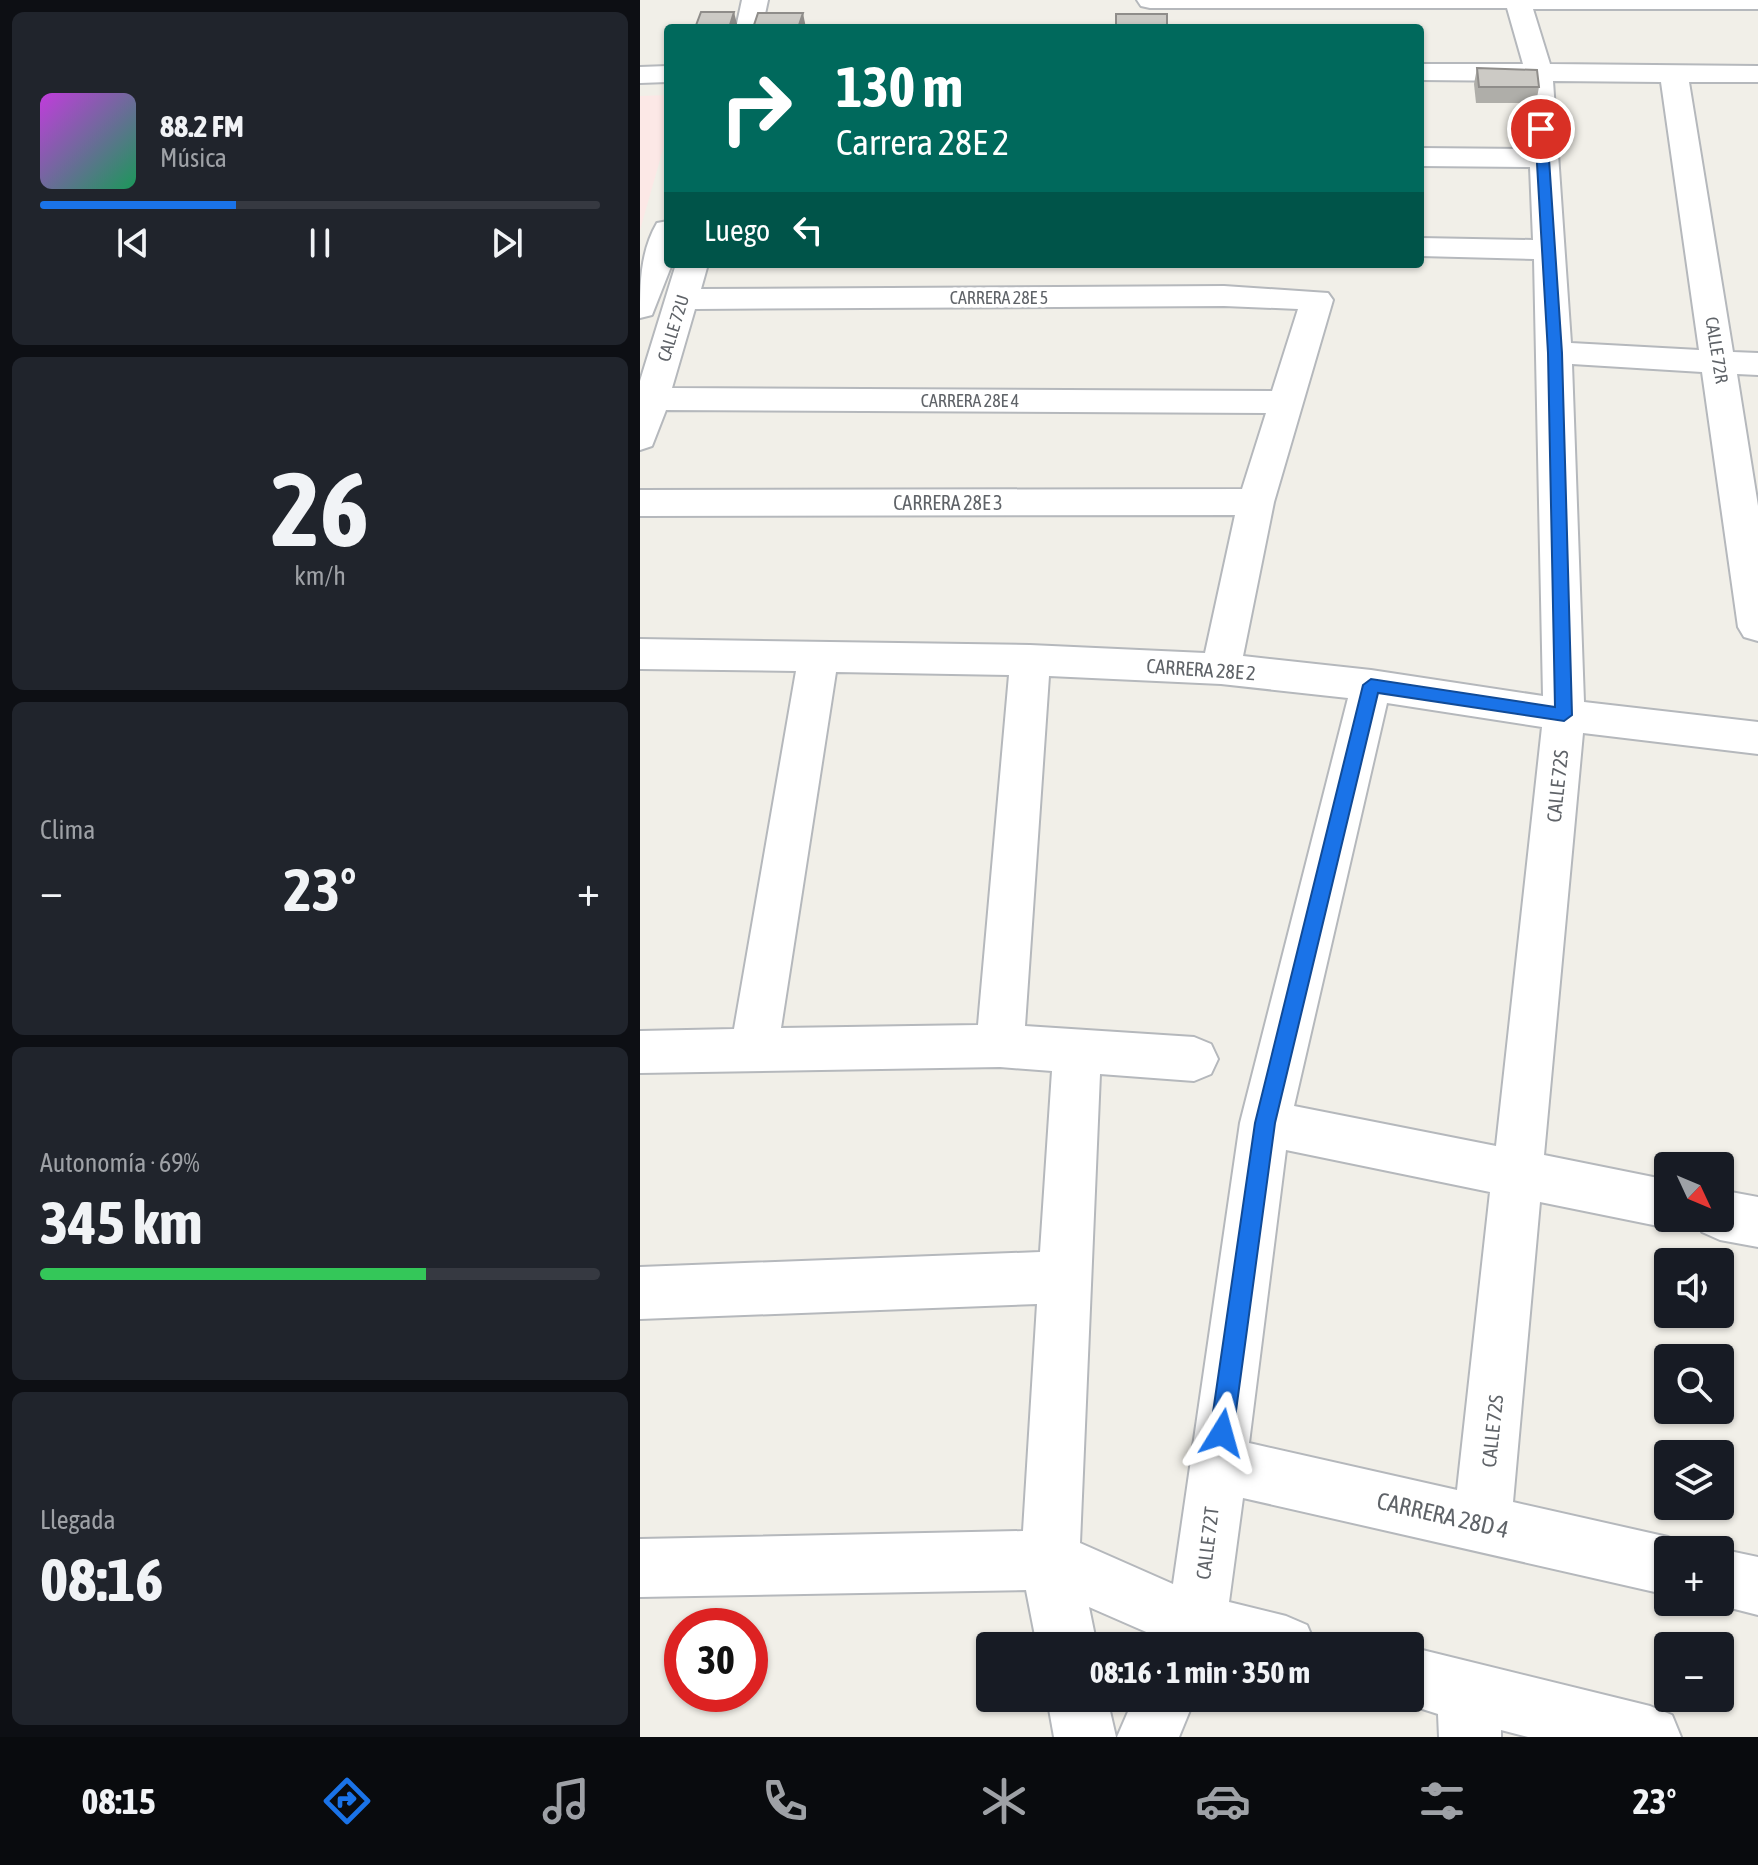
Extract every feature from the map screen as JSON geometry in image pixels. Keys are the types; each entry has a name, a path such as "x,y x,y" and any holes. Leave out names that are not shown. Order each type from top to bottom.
{"street":[{"path":"750,24 755,0"},
{"path":"1150,0 1758,1"},
{"path":"1189,0 1189,24"},
{"name":"CALLE 72S","path":"1482,1524 1564,715 1555,353 1539,73 1518,1"},
{"path":"1424,72 1758,74"},
{"name":"CALLE 72R","path":"1674,73 1758,627"},
{"path":"640,75 664,74"},
{"path":"1424,157 1542,158"},
{"name":"CALLE 72U","path":"640,308 656,247"},
{"path":"1424,247 1547,250"},
{"name":"CALLE 72U","path":"640,438 691,268"},
{"name":"CARRERA 28E 5","path":"682,299 1224,296 1317,300 1287,402"},
{"path":"1555,353 1758,364"},
{"name":"CARRERA 28E 4","path":"652,399 1287,402"},
{"path":"1221,669 1256,502 1287,402"},
{"name":"CARRERA 28E 3","path":"640,503 1256,502"},
{"name":"CARRERA 28E 2","path":"640,654 1030,660 1221,669 1371,685 1564,715 1758,738"},
{"path":"754,1049 818,659"},
{"path":"1000,1046 1030,660"},
{"name":"CALLE 72T","path":"1192,1632 1265,1123 1371,685"},
{"path":"640,1052 1000,1046 1194,1059"},
{"path":"1064,1632 1050,1560 1077,1050"},
{"path":"1265,1123 1654,1201"},
{"path":"1734,1218 1758,1222"},
{"path":"640,1293 1064,1277"},
{"name":"CARRERA 28D 4","path":"1217,1464 1654,1563"},
{"path":"640,1568 1050,1560 1186,1632"},
{"path":"1734,1581 1758,1586"},
{"path":"1424,1686 1469,1714 1650,1737"},
{"path":"1080,1712 1085,1737"},
{"path":"1148,1737 1159,1712"}],"shaded area":[{"path":"664,95 664,146 640,230 640,96"}],"building":[{"path":"701,12 734,12 730,24 696,24"},
{"path":"758,13 803,13 799,24 754,24"},
{"path":"1116,14 1167,14 1167,24 1116,24"},
{"path":"1477,68 1537,70 1539,87 1479,87"}],"route":[{"path":"1222,1433 1265,1123 1371,685 1564,715 1555,353 1541,129"}]}
